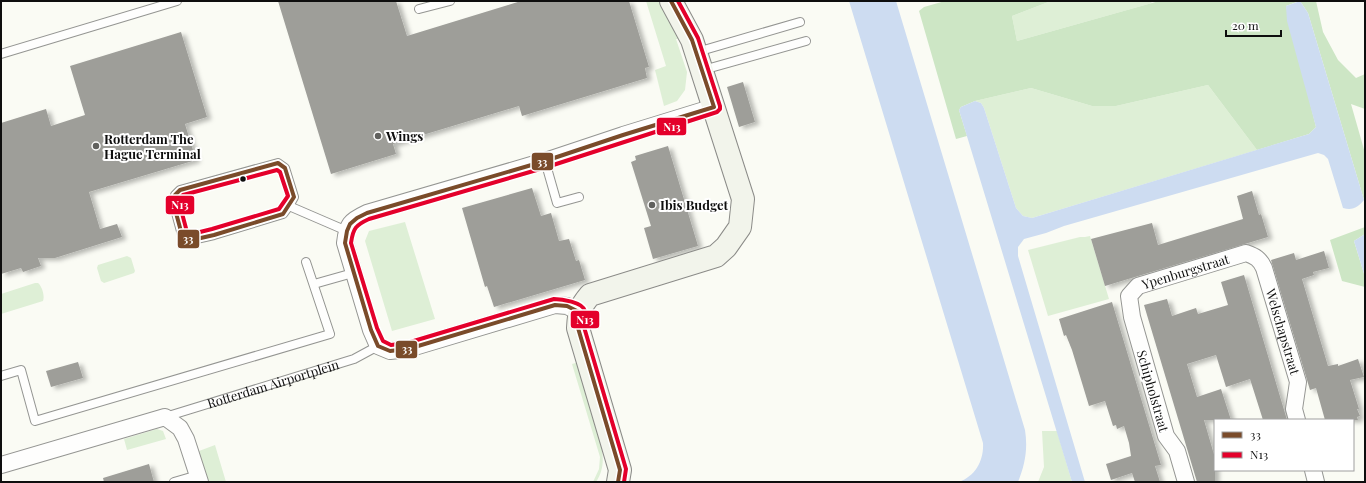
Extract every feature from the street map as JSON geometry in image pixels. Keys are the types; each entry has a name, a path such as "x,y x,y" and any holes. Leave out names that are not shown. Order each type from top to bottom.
{"main road":[{"path":"618,482 620,470 578,328 579,312 590,295 716,256 726,247 740,227 743,199 692,40 671,1"}],"street":[{"path":"579,312 567,306 555,305 408,349 390,351 378,346 371,330 345,243 346,231 353,220 367,213 545,160 714,107"},
{"name":"Ypenburgstraat","path":"1129,296 1138,286 1246,253"},
{"name":"Welschapstraat","path":"1246,253 1256,256 1262,262 1264,268 1298,382 1294,409 1297,419"},
{"name":"Schipholstraat","path":"1129,296 1132,317 1166,436 1177,450 1186,482"},
{"path":"165,417 180,428 183,433 199,479"},
{"name":"Rotterdam Airportplein","path":"1,465 165,417"},
{"path":"1313,471 1316,482"}],"lane":[{"path":"1,54 176,1"},
{"path":"419,9 444,2"},
{"path":"699,61 800,22"},
{"path":"699,61 806,41"},
{"path":"545,160 557,204 579,197"},
{"path":"278,164 285,168 294,197 289,206 283,214 214,235 192,240 185,238 182,235 173,202 175,195 180,190 269,165 278,164"},
{"path":"289,206 346,231"},
{"path":"1,376 21,370 36,421 330,334 306,262"},
{"path":"314,284 353,273"},
{"name":"Rotterdam Airportplein","path":"165,417 354,359 378,346"},
{"path":"174,482 199,479"}],"green space":[{"path":"646,1 660,1 672,19 681,39 676,39 687,72 685,90 677,101 664,106 655,70 666,66"},
{"path":"945,1 1051,1 1012,16 1017,41 1159,1 1299,1 1286,6 1316,127 1309,134 1257,150 1208,85 1116,106 1092,106 1031,88 975,101 961,107 959,110 967,136 956,139 919,11 924,7"},
{"path":"1051,1 1150,1 1152,3 1017,41 1012,16"},
{"path":"1300,1 1316,1 1323,32 1338,60 1356,78 1365,74 1365,109 1351,104 1365,153 1364,200 1308,13"},
{"path":"1208,85 1257,150 1032,218 1023,216 1016,208 984,108 981,103 975,101 1031,88 1092,106 1116,106"},
{"path":"405,222 435,319 392,331 365,241 369,231"},
{"path":"1365,227 1365,234 1354,241 1365,277 1365,287 1342,281 1330,240"},
{"path":"1090,236 1109,299 1048,316 1028,250 1080,237"},
{"path":"127,256 131,258 135,271 134,273 104,283 101,281 97,268 98,265"},
{"path":"38,283 42,289 44,296 43,301 1,314 1,294"},
{"path":"579,362 602,438 599,439 603,461 601,472 596,482 593,482 599,469 600,457 572,364"},
{"path":"157,429 163,431 166,439 127,450 124,439"},
{"path":"1042,431 1057,431 1072,482 1038,482 1044,467"},
{"path":"215,445 226,482 207,482 199,451"}],"water":[{"path":"849,1 896,1 1025,430 1025,457 1018,482 959,482 970,476 978,467 982,455 983,443"},
{"path":"1300,1 1308,13 1364,200 1360,205 1352,209 1343,208 1328,159 1324,155 1318,153 1064,226 1024,239 1018,247 1018,256 1085,482 1072,482 959,110 961,107 975,101 981,103 984,108 1016,208 1023,216 1032,218 1309,134 1316,127 1287,21 1286,6"},
{"path":"1365,234 1365,277 1354,241"}],"building":[{"path":"278,1 396,1 407,36 521,1 629,1 649,67 645,68 647,78 522,116 519,106 393,144 396,154 331,174"},
{"name":"Rotterdam The Hague Terminal","path":"181,32 207,117 185,124 196,160 89,192 100,229 117,224 122,237 55,258 38,258 41,266 23,272 21,268 1,274 1,123 46,109 51,126 85,115 70,66"},
{"path":"743,82 755,122 739,127 727,87"},
{"path":"668,146 698,246 653,259 644,228 651,226 631,162 636,160 635,156"},
{"path":"532,188 541,216 551,213 559,241 569,239 576,261 579,260 585,280 494,307 487,286 485,287 462,208"},
{"path":"1252,191 1259,215 1261,214 1268,237 1105,286 1091,239 1152,223 1158,245 1243,219 1237,196"},
{"path":"1324,251 1329,268 1313,272 1314,275 1302,279 1328,366 1338,364 1338,366 1358,359 1364,377 1350,380 1359,409 1357,409 1360,416 1357,417 1358,420 1325,419 1316,388 1310,390 1271,260 1294,253 1296,260"},
{"path":"1244,275 1287,419 1263,419 1250,379 1226,387 1216,355 1187,364 1197,397 1221,389 1231,419 1204,420 1214,455 1215,482 1197,482 1144,305 1167,299 1172,316 1196,308 1198,314 1228,305 1221,282"},
{"path":"1112,302 1161,465 1155,466 1160,482 1135,482 1132,473 1111,480 1106,464 1131,456 1124,426 1117,429 1116,425 1113,426 1105,401 1089,406 1072,350 1066,335 1064,336 1059,319"},
{"path":"78,362 83,378 51,387 46,371"},
{"path":"149,464 154,482 104,482 103,478"}],"transit line":[{"name":"33","path":"671,1 692,40 714,107"},
{"name":"N13","path":"624,482 626,469 584,327 585,311 580,305 554,299 407,343 391,345 383,341 377,328 351,243 354,230 361,223 369,219 547,167 717,112 720,109 720,106 698,38 678,1"},
{"name":"33","path":"579,312 567,306 555,305 408,349 390,351 378,346 371,330 345,243 347,231 350,224 357,218 367,213 545,161 714,107"},
{"name":"33","path":"278,163 285,168 294,197 283,214 214,235 192,240 185,238 182,235 173,202 175,195 180,190 278,163"},
{"name":"N13","path":"277,170 280,172 288,196 279,209 212,229 192,234 187,232 179,202 183,195 277,170"},
{"name":"33","path":"579,312 578,328 620,470 618,482"}],"place":[{"name":"Wings","path":"378,136"},
{"name":"Rotterdam The Hague Terminal","path":"96,146"},
{"name":"Ibis Budget","path":"652,205"}]}
